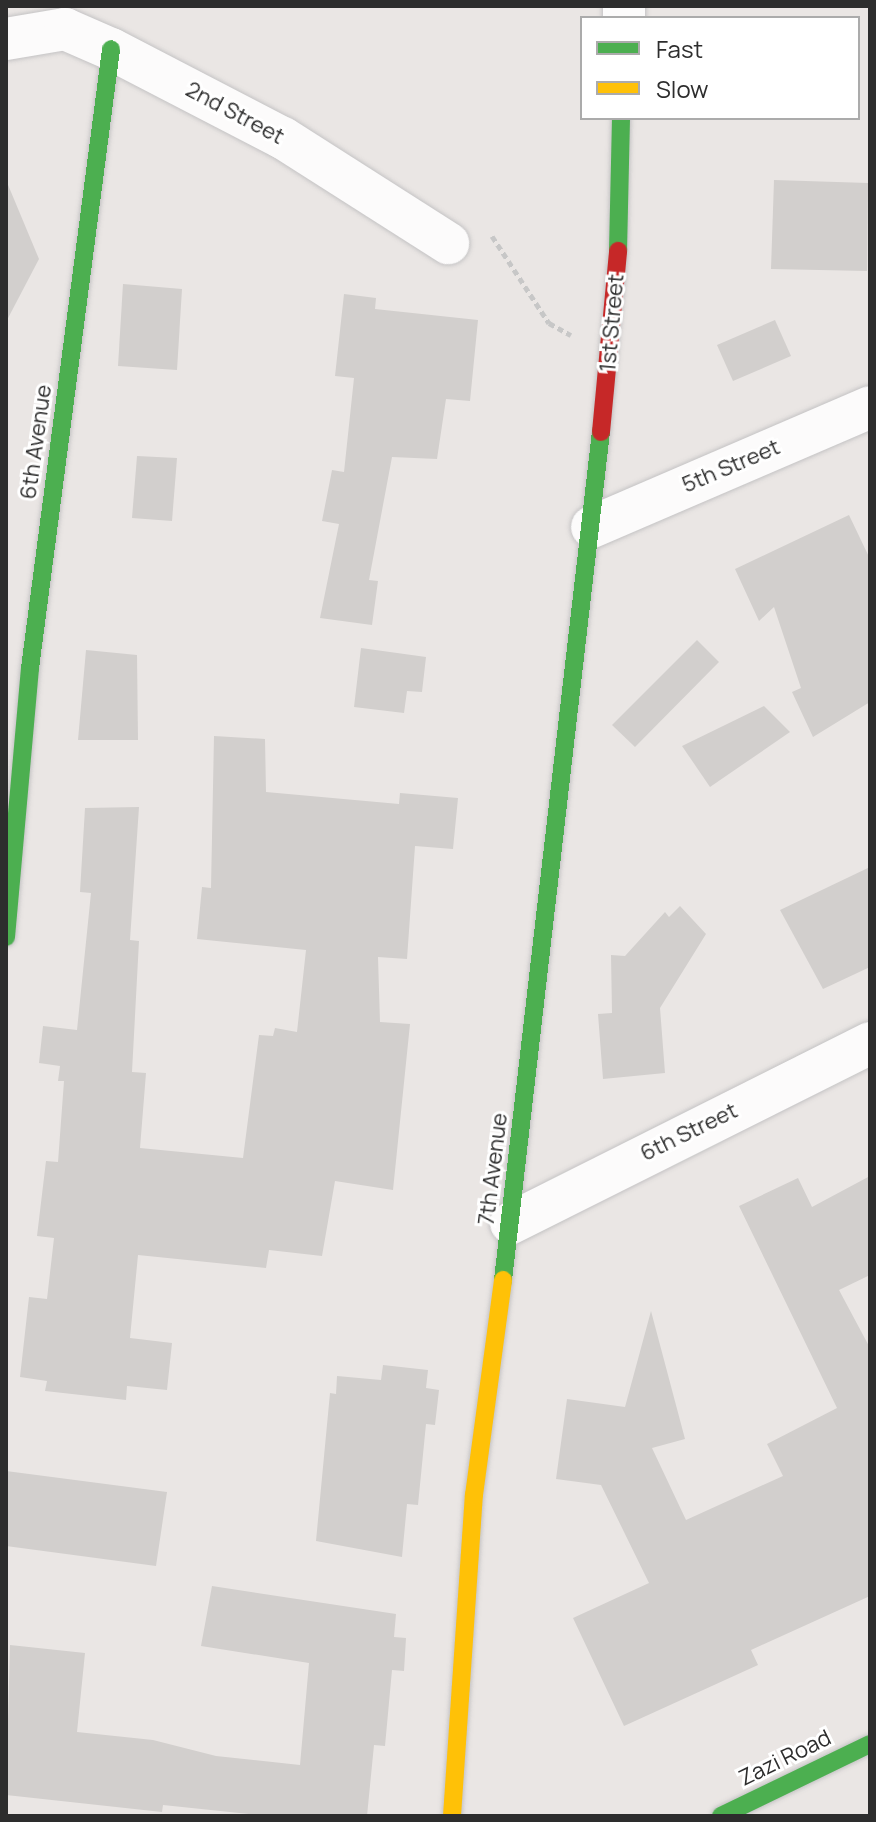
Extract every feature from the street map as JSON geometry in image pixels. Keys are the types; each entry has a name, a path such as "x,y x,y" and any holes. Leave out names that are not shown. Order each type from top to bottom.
{"street":[{"name":"2nd Street","path":"6,39 65,29 111,49 283,138 448,243"},
{"name":"6th Avenue","path":"6,937 18,671 111,49"},
{"name":"1st Street","path":"592,527 611,341 621,120"},
{"name":"5th Street","path":"592,527 870,407"},
{"name":"7th Avenue","path":"452,1816 452,1760 474,1495 511,1223 592,527"},
{"name":"6th Street","path":"511,1223 870,1043"},
{"name":"Zazi Road","path":"721,1816 870,1744"}],"path":[{"path":"448,243 478,233 492,236 549,323 564,334 611,341"}],"building":[{"path":"6,180 39,259 6,322"},
{"path":"774,180 868,183 867,271 771,269"},
{"path":"123,284 182,289 177,370 118,366"},
{"path":"344,294 376,298 375,309 478,320 470,401 446,399 437,459 392,457 369,580 378,581 372,625 320,618 339,524 322,521 332,470 344,472 354,378 335,376"},
{"path":"775,320 791,356 733,381 717,345"},
{"path":"137,456 177,458 172,521 132,518"},
{"path":"849,515 870,559 870,702 813,737 792,692 801,688 774,607 759,621 735,569"},
{"path":"697,640 719,662 635,747 612,725"},
{"path":"361,648 426,657 422,692 407,691 404,713 354,707"},
{"path":"86,650 137,655 138,740 78,740"},
{"path":"764,706 790,732 710,787 682,746"},
{"path":"214,736 265,739 266,792 399,804 400,793 458,798 453,849 415,846 407,959 378,957 380,1022 410,1024 393,1190 335,1181 322,1256 269,1250 266,1268 138,1255 130,1338 172,1343 167,1390 127,1386 126,1400 45,1391 47,1381 20,1377 29,1297 47,1299 54,1238 37,1236 46,1161 58,1162 64,1081 58,1081 60,1066 39,1063 43,1026 77,1030 91,893 80,892 85,808 139,807 130,940 139,941 132,1072 146,1073 140,1148 243,1158 259,1035 273,1036 275,1028 297,1032 306,950 197,939 202,887 211,888"},
{"path":"870,867 870,967 823,989 780,910"},
{"path":"680,906 706,934 660,1008 665,1073 603,1079 598,1014 612,1013 611,955 625,956 665,912 669,917"},
{"path":"870,1176 870,1275 839,1290 870,1348 870,1596 751,1650 758,1665 624,1726 573,1618 649,1583 601,1485 556,1479 567,1399 625,1407 651,1311 685,1439 652,1448 686,1520 783,1476 767,1444 837,1408 739,1206 798,1178 812,1207"},
{"path":"383,1365 428,1370 426,1388 439,1390 435,1425 426,1424 418,1505 407,1504 402,1557 316,1541 330,1393 336,1394 337,1376 381,1380"},
{"path":"6,1471 167,1492 156,1566 6,1546"},
{"path":"212,1586 396,1614 394,1637 406,1638 404,1671 392,1670 385,1746 374,1745 367,1816 268,1816 163,1805 162,1812 6,1795 10,1645 85,1653 77,1732 153,1740 216,1756 300,1765 309,1663 201,1646"}],"traffic: fast":[{"path":"6,937 30,668 111,49"},
{"path":"618,251 621,120"},
{"path":"503,1280 601,432"},
{"path":"721,1816 870,1744"}],"traffic: slow":[{"path":"452,1816 474,1495 503,1280"}],"traffic: jam":[{"path":"601,432 618,251"}]}
